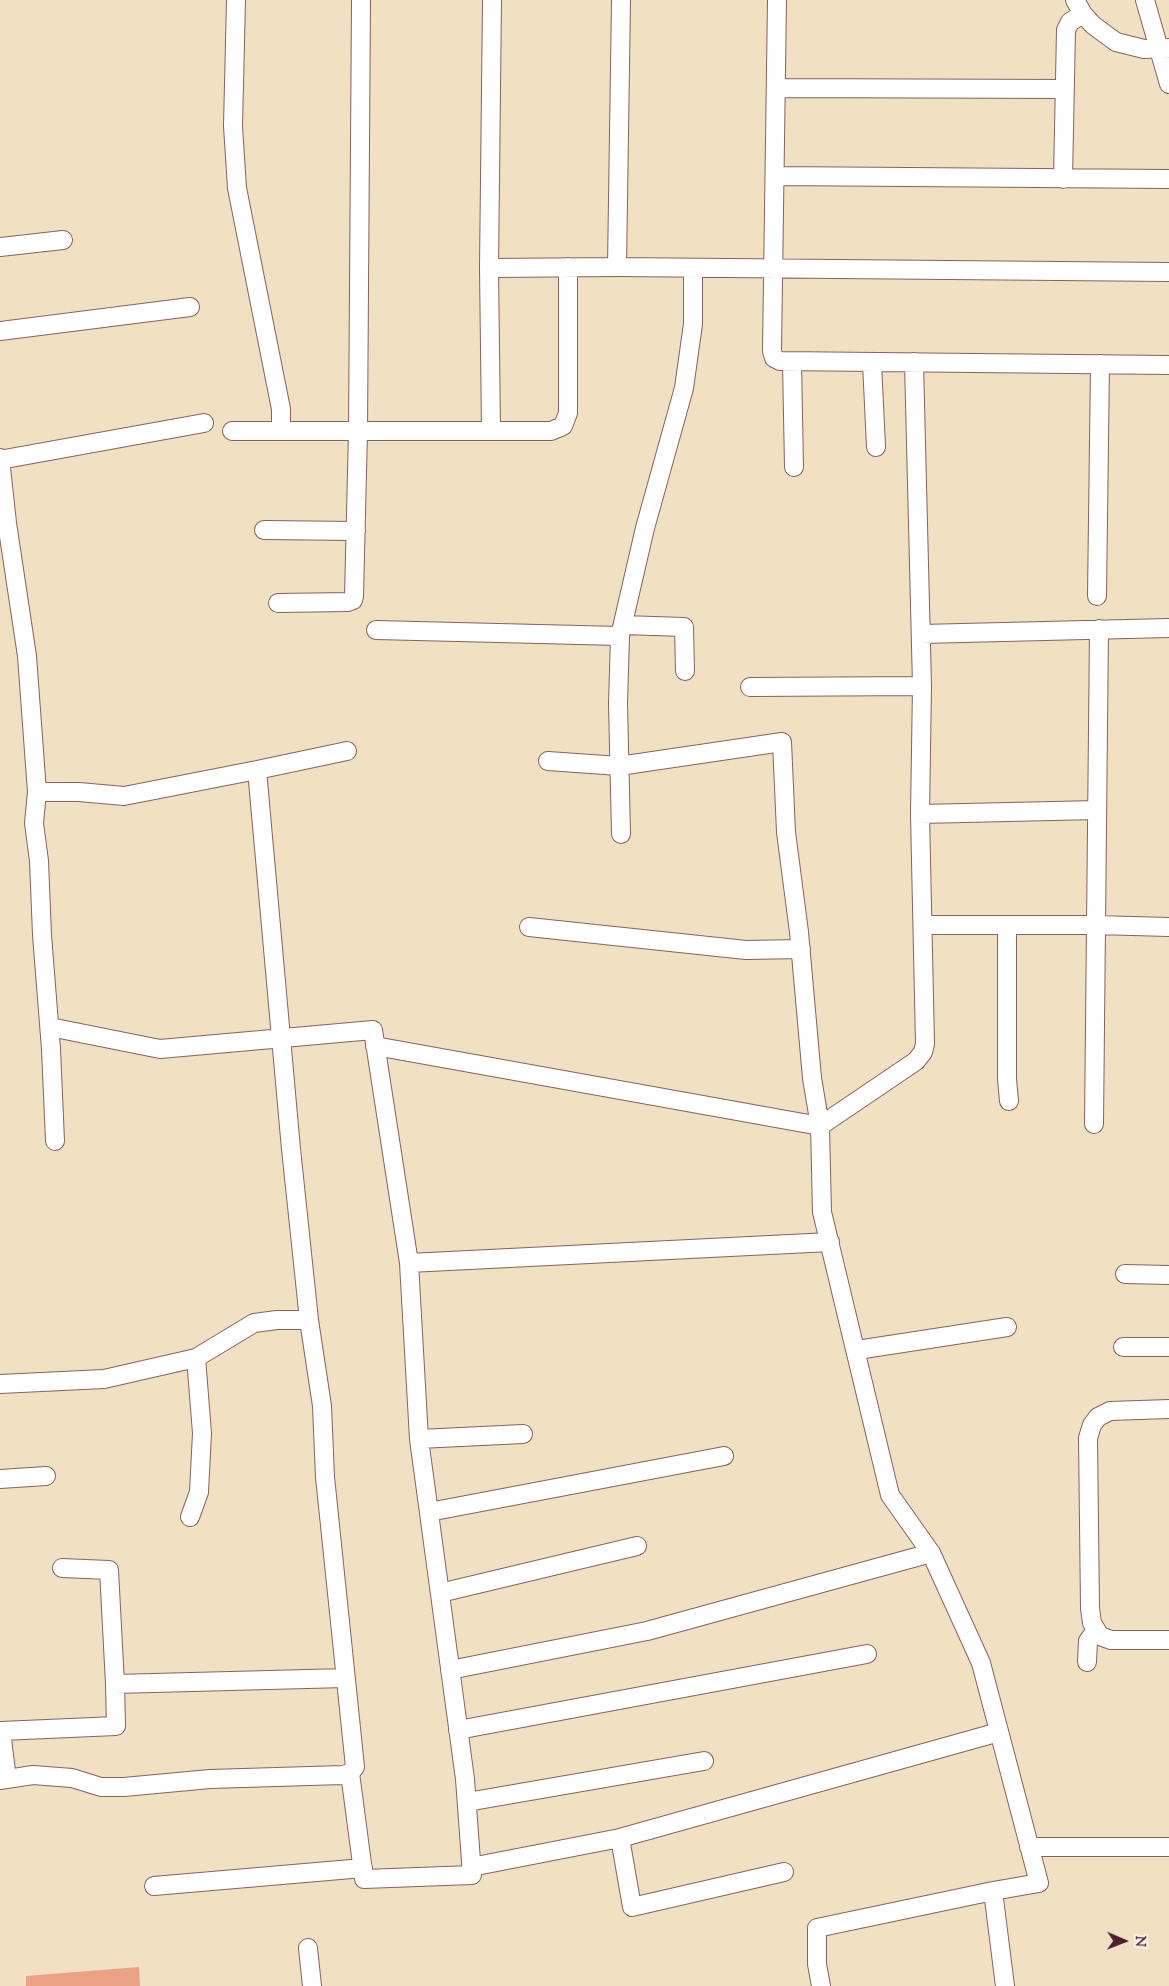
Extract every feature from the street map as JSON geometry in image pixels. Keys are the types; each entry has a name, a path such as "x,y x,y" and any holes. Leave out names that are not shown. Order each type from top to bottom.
{"street":[{"path":"236,0 233,126 237,188 281,409 281,430"},
{"path":"278,603 348,602 353,600 358,431 361,0"},
{"path":"491,431 489,268 492,0"},
{"path":"617,267 621,0"},
{"path":"777,0 776,176 772,351 774,358 780,361 792,362 1169,365"},
{"path":"1146,0 1164,49 1169,84"},
{"path":"1063,179 1066,30 1079,7 1092,25 1116,42 1130,47 1164,49"},
{"path":"776,88 1064,89"},
{"path":"776,176 1169,179"},
{"path":"0,248 63,240"},
{"path":"232,431 551,431 563,426 568,413 568,267"},
{"path":"489,268 617,267 1169,272"},
{"path":"621,834 618,704 622,631 645,528 684,388 693,324 693,268"},
{"path":"0,331 190,307"},
{"path":"792,362 794,467"},
{"path":"872,362 876,447"},
{"path":"376,1046 820,1126 916,1061 923,1052 925,1044 924,926 920,814 922,686 914,362"},
{"path":"1097,596 1100,364"},
{"path":"55,1140 50,1027 42,935 40,861 34,824 37,792 27,656 7,523 0,459 204,423"},
{"path":"264,530 356,531"},
{"path":"376,630 622,631 684,627 684,671"},
{"path":"921,634 1169,628"},
{"path":"1094,1124 1098,629"},
{"path":"750,687 922,686"},
{"path":"548,761 619,766 782,742 786,832 800,950 812,1078 820,1126 822,1212 857,1350 890,1495 931,1553 981,1663 1039,1883 817,1928 817,1964 821,1986"},
{"path":"37,792 79,792 124,796 347,751"},
{"path":"50,1027 160,1049 282,1038 373,1030 408,1263 419,1439 467,1802 472,1876 364,1878 350,1773 355,1767 325,1478 322,1406 309,1320 282,1038 257,770"},
{"path":"920,814 1097,810"},
{"path":"1007,925 1007,1079 1009,1101"},
{"path":"924,926 1096,925 1169,928"},
{"path":"530,927 746,950 800,950"},
{"path":"408,1263 830,1242"},
{"path":"1125,1274 1169,1275"},
{"path":"0,1384 104,1379 196,1358 254,1323 277,1320 309,1320"},
{"path":"857,1350 1007,1327"},
{"path":"1123,1347 1169,1347"},
{"path":"190,1517 199,1492 202,1433 196,1358"},
{"path":"1169,1409 1110,1411 1098,1416 1092,1425 1088,1438 1090,1608 1092,1623 1100,1636 1111,1640 1169,1640"},
{"path":"419,1439 523,1434"},
{"path":"429,1512 724,1456"},
{"path":"0,1479 46,1476"},
{"path":"440,1593 637,1546"},
{"path":"450,1670 647,1631 931,1553"},
{"path":"62,1568 109,1570 116,1726 2,1731 4,1780 33,1775 72,1778 101,1787 109,1787 210,1779 350,1773"},
{"path":"1087,1662 1088,1641 1096,1630"},
{"path":"458,1730 867,1654"},
{"path":"115,1684 346,1678"},
{"path":"471,1867 620,1838 999,1732"},
{"path":"467,1802 704,1761"},
{"path":"620,1838 632,1907 784,1872"},
{"path":"1029,1848 1169,1846"},
{"path":"154,1886 363,1868"},
{"path":"993,1891 1005,1986"},
{"path":"308,1948 312,1986"}],"building":[{"path":"139,1967 140,1986 26,1986 26,1976"}]}
